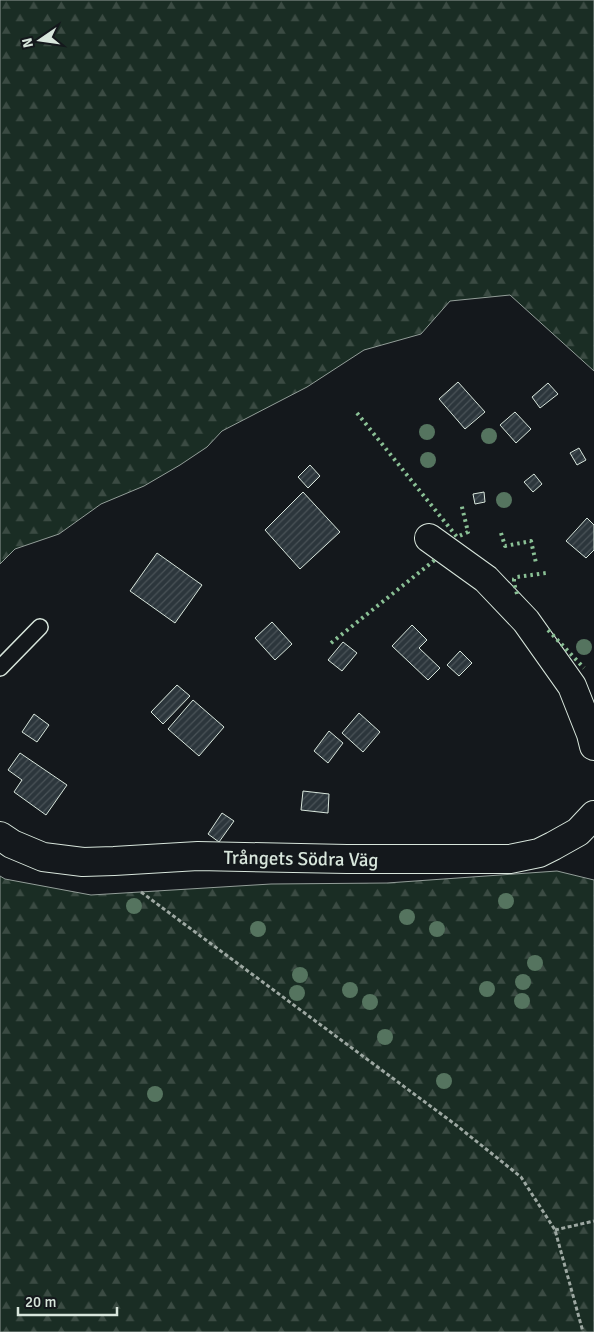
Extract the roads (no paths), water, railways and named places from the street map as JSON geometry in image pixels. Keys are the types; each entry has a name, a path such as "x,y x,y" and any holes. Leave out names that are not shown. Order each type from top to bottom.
{"street":[{"path":"429,538 486,579 526,621 572,686 594,746"},
{"name":"Trångets Södra Väg","path":"0,836 12,844 43,857 83,862 114,862 198,856 347,859 510,859 539,853 553,846 578,832 594,815"}],"lane":[{"path":"0,668 40,627"}]}
